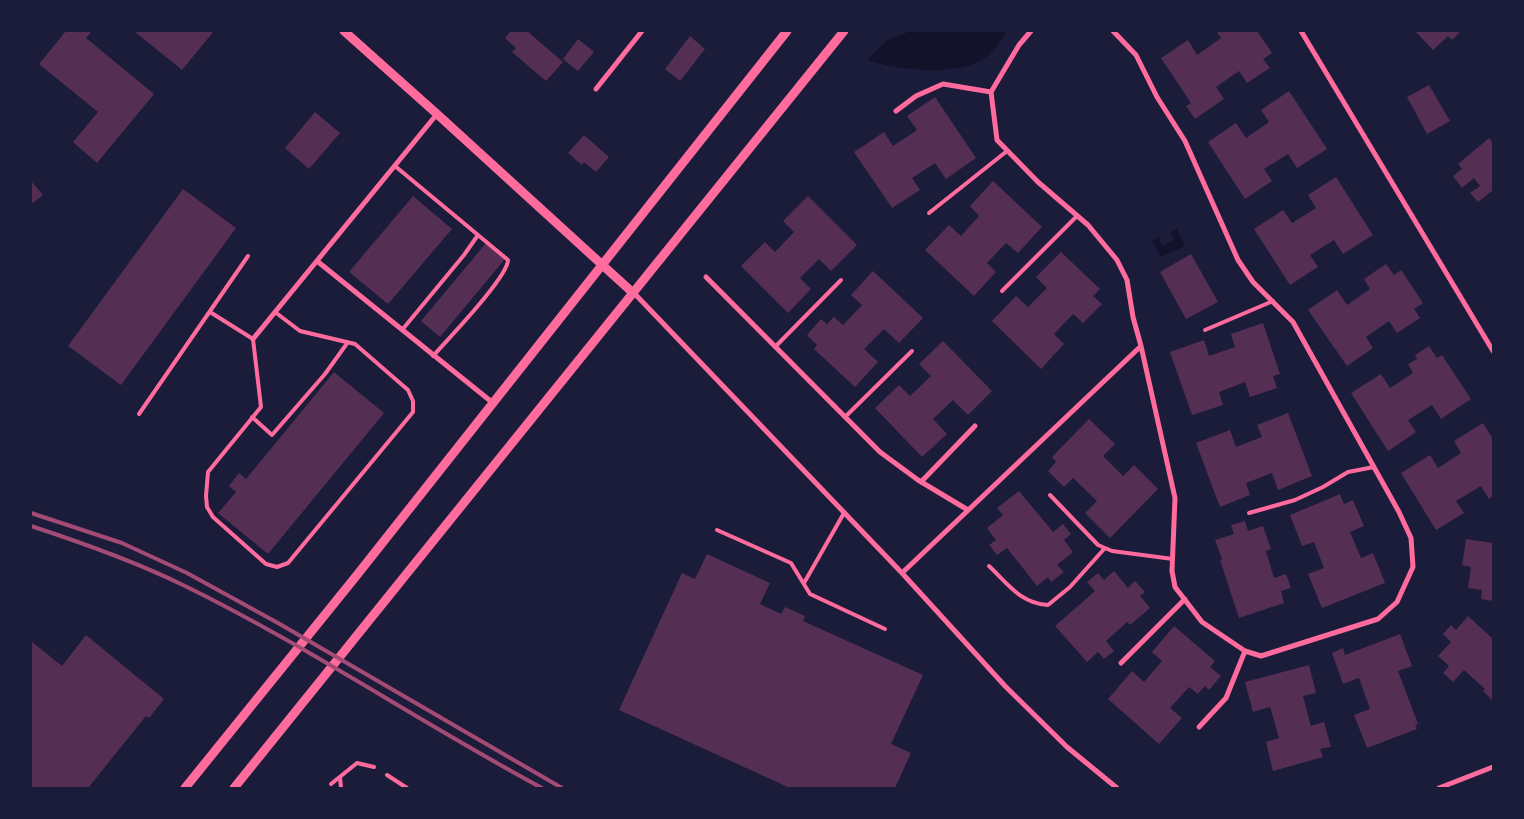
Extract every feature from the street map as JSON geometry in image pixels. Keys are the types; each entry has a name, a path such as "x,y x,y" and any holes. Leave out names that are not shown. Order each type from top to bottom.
{"street":[{"path":"344,31 632,292 902,573 1006,686 1067,747 1117,788"},
{"path":"596,89 642,31"},
{"path":"185,788 787,31"},
{"path":"234,788 844,31"},
{"path":"1031,31 1019,45 991,92 997,140 1038,182 1088,225 1117,260 1127,280 1133,317 1175,498 1172,571 1176,588 1202,622 1245,651 1261,656 1378,619 1397,602 1413,567 1411,538 1399,512 1294,322 1253,282 1238,260 1185,141 1157,97 1136,55 1113,31"},
{"path":"1301,31 1493,351"},
{"path":"896,111 916,96 943,84 991,92"},
{"path":"253,339 437,114"},
{"path":"317,261 492,404"},
{"path":"706,277 880,452 921,482 968,510"},
{"path":"902,573 1141,346"},
{"path":"921,482 976,426"},
{"path":"1121,663 1185,599"},
{"path":"1199,726 1226,698 1245,651"},
{"path":"1439,788 1493,767"}],"lane":[{"path":"929,213 1007,150"},
{"path":"395,166 508,260 508,265 500,280 434,356"},
{"path":"1002,291 1077,216"},
{"path":"402,330 464,255 478,235"},
{"path":"139,414 248,256"},
{"path":"775,347 841,280"},
{"path":"1205,330 1273,301"},
{"path":"210,312 253,339 260,407 208,472 207,507 213,517 266,564 278,567 288,563 413,412 413,401 408,390 355,344 300,331 275,312"},
{"path":"252,418 272,435 325,374 348,342"},
{"path":"845,417 912,351"},
{"path":"1249,513 1295,500 1323,487 1348,472 1374,467"},
{"path":"1050,495 1098,545 1112,551 1173,559"},
{"path":"804,583 844,512"},
{"path":"717,530 791,564 810,594 885,629"},
{"path":"989,566 1020,596 1034,604 1048,605 1070,587 1105,548"},
{"path":"331,784 357,763 374,767"},
{"path":"387,775 407,788"},
{"path":"340,777 341,788"}],"shaded area":[{"path":"911,31 1007,31 988,56 973,64 959,68 944,70 910,69 867,60 886,41"},
{"path":"1177,229 1185,246 1161,257 1152,241 1159,237 1162,246 1174,240 1170,232"}],"building":[{"path":"66,31 92,31 86,38 154,94 97,163 73,142 98,112 39,64"},
{"path":"134,31 214,31 182,70"},
{"path":"511,31 527,31 563,62 546,81 512,52 516,48 505,38"},
{"path":"1216,31 1257,31 1272,53 1263,59 1270,68 1247,83 1239,71 1216,87 1224,99 1195,119 1186,106 1191,103 1161,58 1188,40 1197,55 1221,38"},
{"path":"1415,31 1461,31 1452,40 1448,36 1433,50"},
{"path":"690,36 705,49 680,81 665,69"},
{"path":"578,39 594,52 578,71 563,59"},
{"path":"1429,85 1450,121 1427,134 1407,97"},
{"path":"1289,91 1327,149 1297,168 1288,154 1264,169 1272,181 1245,199 1208,142 1236,123 1246,138 1269,122 1261,110"},
{"path":"935,97 976,158 946,179 935,163 912,178 920,190 892,208 854,152 884,132 893,146 917,130 907,116"},
{"path":"315,112 340,133 309,169 285,148"},
{"path":"584,135 609,157 596,172 584,162 582,165 568,153"},
{"path":"1489,138 1493,143 1493,190 1478,202 1470,193 1480,186 1474,178 1462,188 1453,176 1462,169 1458,164"},
{"path":"1336,177 1373,235 1343,254 1334,240 1310,255 1318,267 1290,285 1254,229 1283,210 1292,223 1316,208 1308,195"},
{"path":"31,181 43,195 31,204"},
{"path":"993,181 1042,227 1018,253 1006,243 987,263 996,272 974,296 925,250 949,225 961,236 979,216 970,206"},
{"path":"183,189 236,228 121,385 68,346"},
{"path":"413,196 452,229 388,304 349,272"},
{"path":"808,196 857,245 831,271 819,259 800,278 811,289 788,313 741,266 765,242 775,252 794,232 783,221"},
{"path":"486,243 505,259 440,337 421,321"},
{"path":"1061,252 1100,289 1093,296 1102,304 1083,323 1073,314 1054,334 1064,344 1041,369 992,321 1016,296 1028,307 1047,288 1036,277"},
{"path":"1191,254 1218,302 1186,319 1160,272"},
{"path":"1386,264 1394,275 1401,270 1423,303 1414,309 1420,318 1397,333 1389,321 1366,337 1373,348 1347,366 1308,310 1337,290 1347,305 1370,289 1364,279"},
{"path":"873,271 923,318 899,343 884,329 864,349 878,362 855,387 814,349 817,345 807,335 821,319 827,324 834,317 843,325 862,305 851,295"},
{"path":"1263,323 1280,374 1273,376 1277,388 1250,397 1245,382 1219,392 1223,405 1192,415 1170,352 1204,340 1209,356 1235,347 1231,334"},
{"path":"943,341 992,391 968,415 953,400 933,419 947,434 922,457 875,408 899,385 910,396 931,376 919,364"},
{"path":"1429,346 1437,358 1442,355 1471,399 1441,419 1432,405 1408,420 1416,432 1388,451 1351,393 1381,374 1390,388 1413,373 1408,364 1417,359 1415,355"},
{"path":"334,372 384,413 268,554 218,513 236,492 229,486 239,473 246,479"},
{"path":"1288,413 1312,476 1278,490 1272,473 1246,483 1250,495 1220,507 1196,443 1230,430 1236,447 1262,437 1257,425"},
{"path":"1089,419 1115,444 1103,456 1123,476 1134,465 1158,489 1110,538 1085,513 1097,501 1073,478 1064,487 1048,471 1056,462 1052,457"},
{"path":"1483,423 1493,439 1493,496 1489,499 1481,486 1456,501 1464,513 1436,530 1401,473 1430,455 1438,468 1461,453 1454,441"},
{"path":"1019,491 1053,532 1063,524 1071,534 1064,540 1073,552 1057,565 1064,572 1051,582 1048,577 1037,586 1007,548 997,555 989,545 996,540 987,528 1003,515 997,508"},
{"path":"1340,494 1344,504 1353,500 1364,526 1350,532 1361,558 1373,553 1385,583 1322,608 1308,574 1324,568 1314,542 1302,546 1290,515"},
{"path":"1245,521 1248,531 1263,526 1271,549 1266,551 1274,578 1286,574 1291,588 1281,591 1284,603 1239,618 1215,540 1234,534 1231,525"},
{"path":"1466,539 1493,543 1493,601 1481,599 1482,590 1468,588 1471,567 1462,565"},
{"path":"707,554 770,583 760,604 781,614 785,607 805,616 803,621 923,675 891,744 911,753 895,788 790,788 619,710 682,573 695,579"},
{"path":"1114,571 1128,588 1135,581 1145,592 1140,596 1150,608 1130,625 1127,622 1106,641 1114,651 1104,659 1098,652 1087,662 1055,626 1095,591 1087,582 1098,573 1104,580"},
{"path":"1468,616 1493,639 1493,701 1483,691 1485,689 1464,670 1453,682 1443,673 1449,666 1438,656 1451,642 1443,634 1451,625 1456,630"},
{"path":"1174,626 1215,661 1210,667 1221,676 1209,690 1205,686 1198,694 1189,687 1170,708 1182,718 1159,744 1108,699 1132,671 1144,682 1162,661 1152,652"},
{"path":"1400,634 1412,666 1398,671 1418,724 1415,725 1417,729 1367,748 1354,715 1370,709 1359,678 1343,684 1332,653 1343,648 1345,655"},
{"path":"86,635 164,699 149,718 146,716 88,788 31,788 31,641 62,666"},
{"path":"1309,665 1316,693 1303,696 1311,726 1324,722 1331,747 1320,749 1323,757 1273,771 1266,742 1279,738 1270,707 1253,712 1245,682"}],"railway":[{"path":"31,513 122,543 187,573 278,623 562,788"},
{"path":"31,526 127,560 229,608 319,658 542,788"}]}
